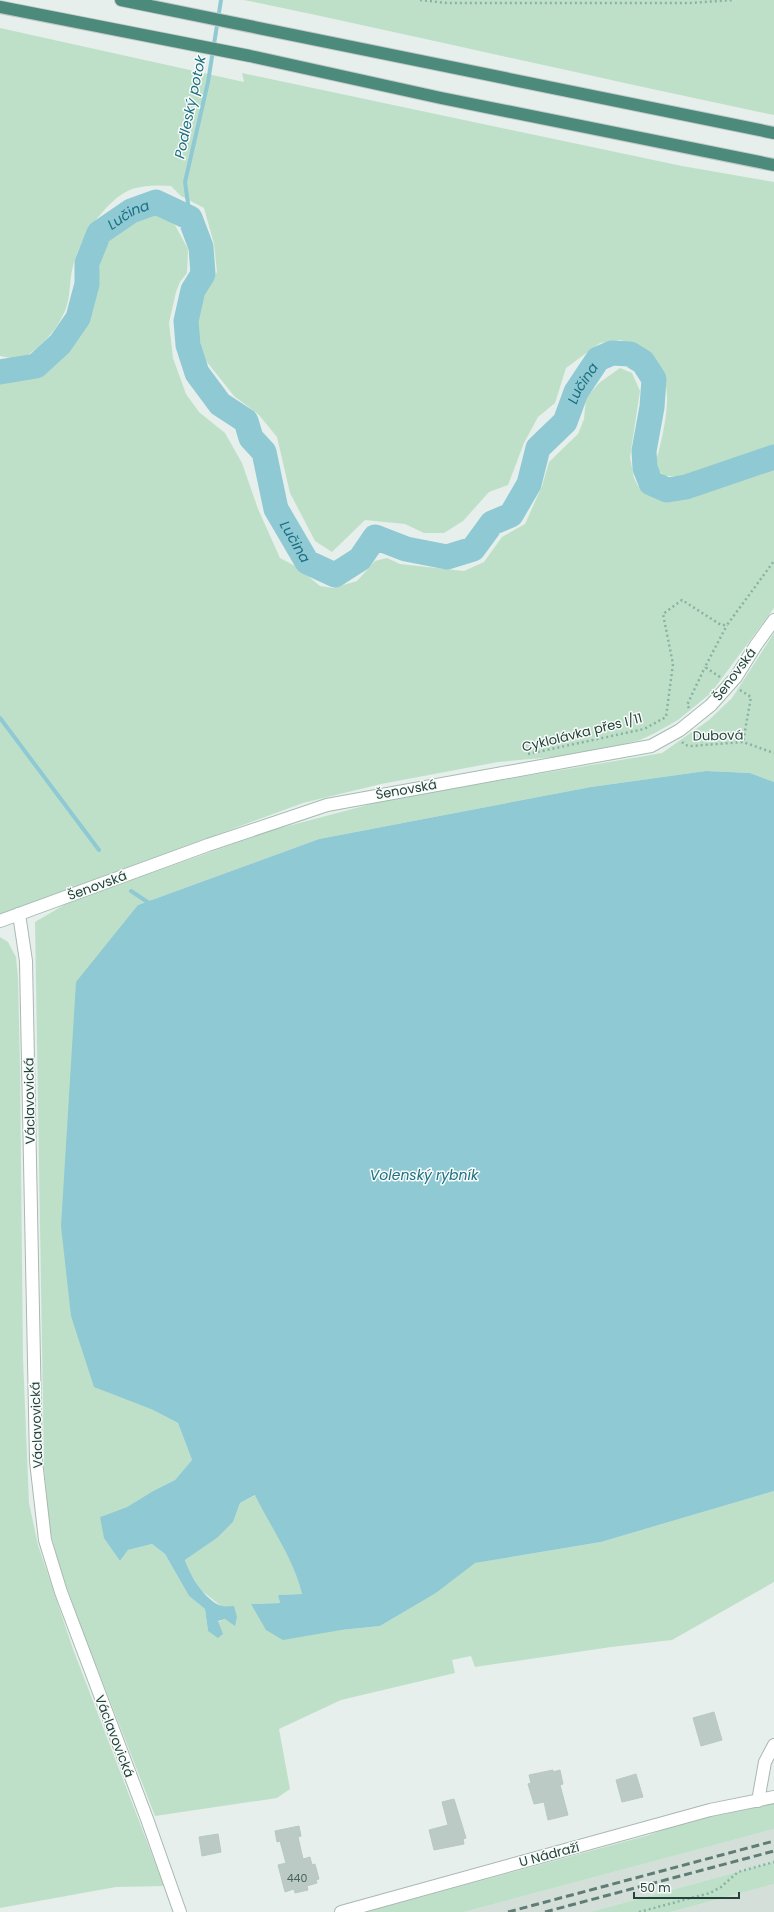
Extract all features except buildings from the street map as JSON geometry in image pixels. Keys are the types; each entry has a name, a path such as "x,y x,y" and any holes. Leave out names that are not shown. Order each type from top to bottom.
{"highway":[{"path":"122,0 774,133"},
{"path":"0,7 222,50 449,99 774,165"}],"street":[{"name":"Šenovská","path":"0,921 229,837 326,805 512,770 651,746 680,730 711,705 736,677 774,620"},
{"name":"Václavovická","path":"19,914 26,961 36,1461 45,1540 61,1592 180,1912"},
{"path":"758,1801 765,1762 774,1745"},
{"name":"U Nádraží","path":"341,1912 710,1810 774,1797"}],"path":[{"path":"420,0 447,3 690,3 734,0"},
{"name":"Cyklolávka přes I/11","path":"512,770 520,756 644,729 666,717 673,664 663,614 682,600 721,625 727,625 774,561"},
{"path":"697,716 687,705 705,667"},
{"name":"Dubová","path":"685,746 743,742 774,752"},
{"path":"639,1912 710,1893 721,1887 738,1872 774,1862"}],"shaded area":[{"path":"774,1829 774,1862 590,1912 464,1912"},
{"path":"774,1884 774,1912 671,1912"}],"green space":[{"path":"244,0 774,0 774,115 377,28"},
{"path":"0,28 244,82 242,73 682,166 774,182 774,450 683,476 664,476 655,466 666,418 667,405 665,381 661,372 648,357 621,340 600,343 566,368 555,403 538,417 524,443 508,485 489,492 463,521 444,533 424,533 405,524 365,520 332,552 315,541 290,493 277,437 259,415 234,396 203,357 196,320 207,288 217,272 214,244 204,208 181,196 171,186 161,185 132,189 122,194 103,211 81,244 73,266 67,306 52,333 22,360 0,356"},
{"path":"151,213 160,216 175,225 188,249 187,273 180,282 176,292 169,323 173,358 186,394 199,412 225,433 242,463 258,509 280,558 297,567 320,586 333,588 357,581 375,561 387,558 400,564 464,571 484,562 502,537 525,524 542,486 549,462 578,434 584,419 586,398 599,383 620,368 632,373 640,391 630,457 634,478 638,486 646,493 656,496 670,497 737,478 774,463 774,608 711,693 678,720 640,740 565,756 498,762 381,784 303,803 0,914 0,384 41,374 63,353 88,320 98,281 101,253 111,237 140,217"},
{"path":"774,633 774,782 750,773 706,771 591,787 319,839 138,905 151,1409 178,1423 192,1460 175,1480 127,1507 100,1517 114,1552 120,1561 128,1550 152,1544 165,1554 189,1596 205,1609 208,1631 222,1634 218,1622 225,1619 235,1625 221,1606 202,1591 188,1570 185,1560 217,1538 233,1522 240,1503 256,1495 289,1557 302,1594 278,1595 280,1603 251,1604 258,1614 341,1630 380,1626 436,1593 474,1563 601,1542 774,1491 774,1582 672,1640 611,1647 475,1667 471,1656 452,1660 455,1673 341,1700 279,1729 290,1789 277,1798 155,1816 80,1624 60,1568 50,1531 44,1468 35,922 69,902 273,830 390,799 662,753 709,720 732,698"},
{"path":"0,937 8,942 16,957 18,978 23,1358 29,1503 38,1545 73,1649 164,1886 116,1887 0,1908"},
{"path":"774,1802 774,1829 464,1912 365,1912 649,1835 698,1817"},
{"path":"774,1862 774,1884 671,1912 590,1912"}],"water":[{"name":"Volenský rybník","path":"706,771 750,773 774,782 774,1491 601,1542 475,1563 436,1593 380,1626 341,1630 283,1640 266,1630 251,1604 280,1603 278,1595 302,1594 298,1580 287,1555 255,1495 240,1503 233,1522 217,1538 185,1560 194,1580 210,1599 222,1606 234,1606 237,1617 235,1626 225,1619 218,1621 223,1634 218,1638 208,1631 205,1609 189,1596 165,1554 152,1544 128,1550 120,1561 104,1538 100,1517 127,1507 175,1480 192,1460 178,1423 151,1409 94,1387 71,1316 61,1226 76,982 138,905 319,839 591,787"}],"waterway":[{"name":"Podleský potok","path":"190,218 185,182 208,82 221,0"},
{"name":"Lučina","path":"0,372 36,366 60,344 78,318 87,284 87,263 99,233 131,211 156,202 190,218 201,247 203,274 193,290 186,321 188,345 197,373 220,404 246,421 251,438 264,452 276,509 307,562 335,575 360,559 375,537 406,549 447,557 473,549 492,523 511,515 529,484 538,448 565,422 576,392 598,359 612,353 630,354 643,362 654,379 652,407 644,451 645,468 651,483 667,490 686,487 774,457"},
{"path":"0,718 99,850"},
{"path":"131,891 152,905"}],"railway":[{"path":"508,1912 774,1841"},
{"path":"545,1912 774,1851"}]}
